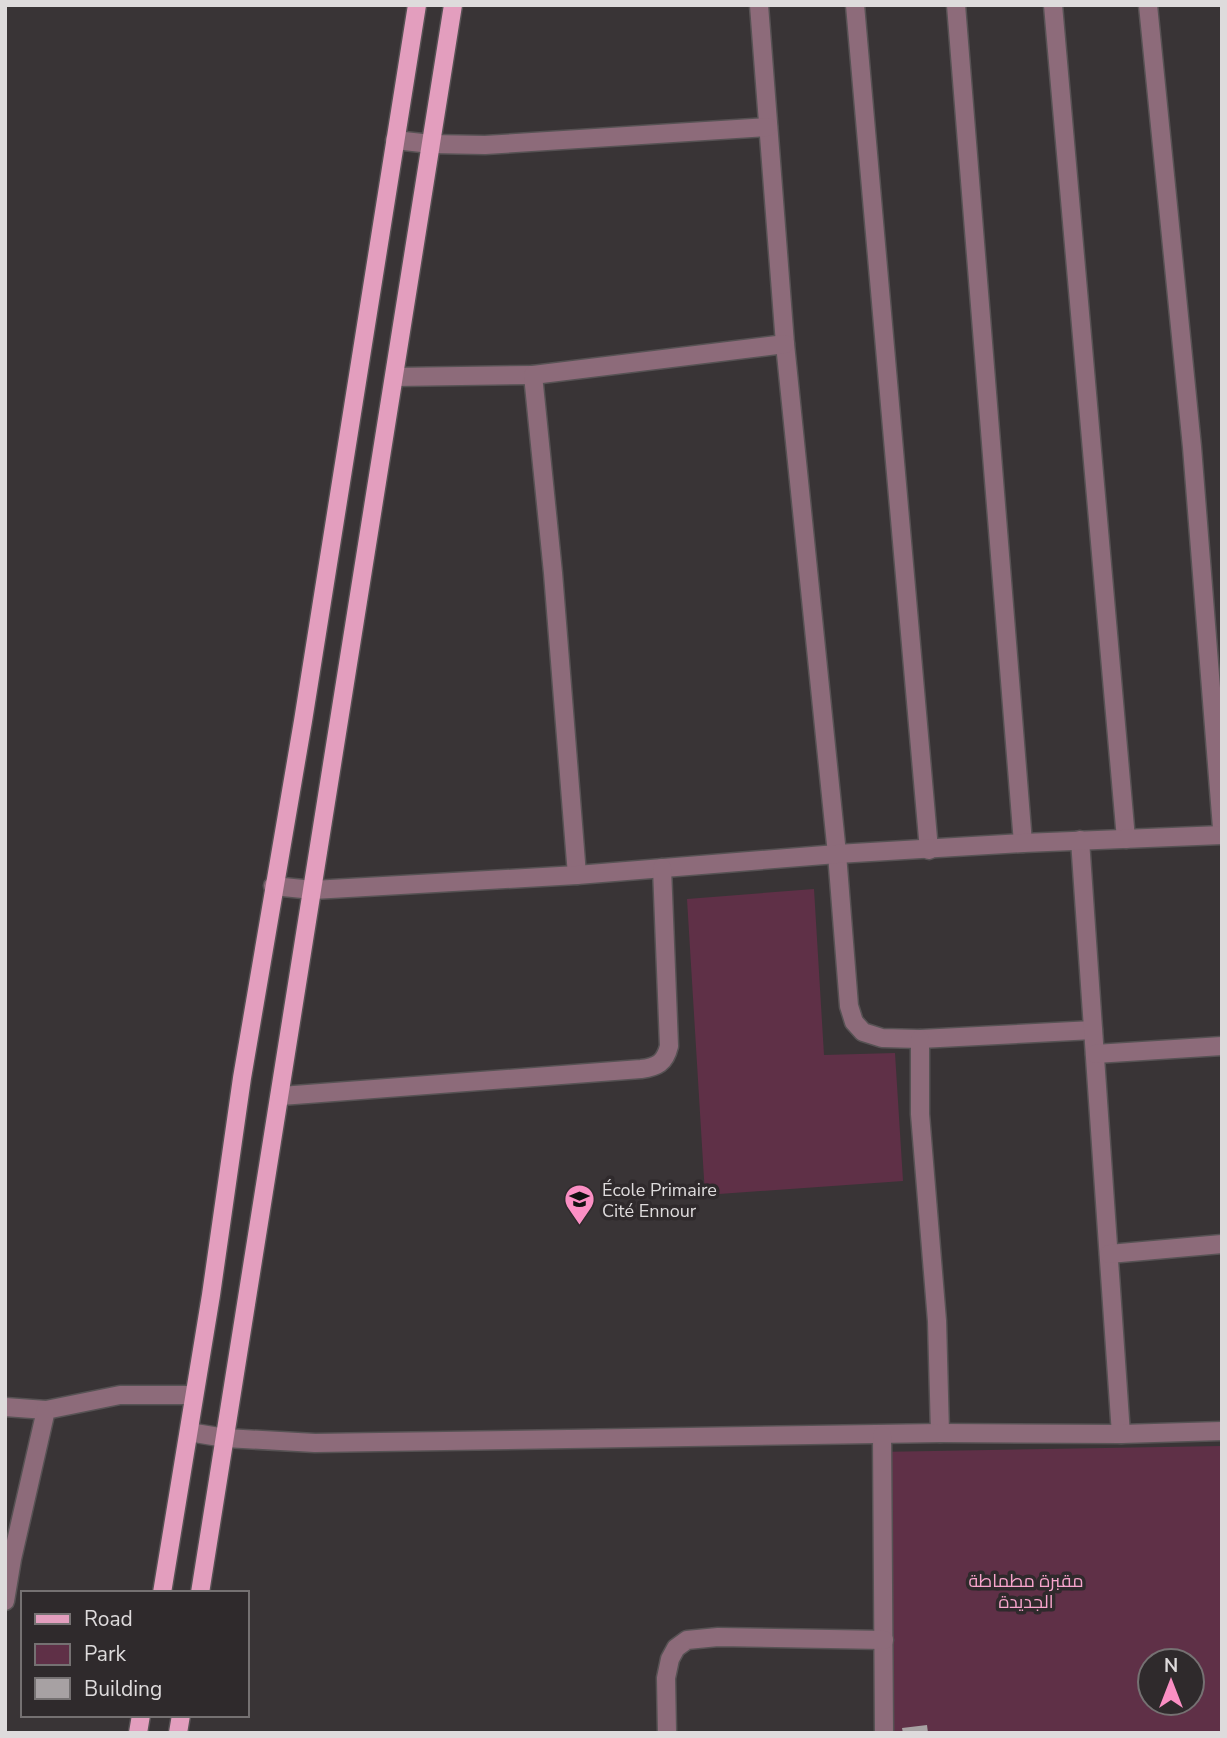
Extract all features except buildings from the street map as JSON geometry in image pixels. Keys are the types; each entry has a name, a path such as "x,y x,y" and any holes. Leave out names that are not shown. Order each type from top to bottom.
{"main road":[{"path":"162,1591 211,1295 242,1077 303,721 417,5"},
{"path":"200,1591 453,5"}],"street":[{"path":"759,5 785,344 837,854 849,1006 854,1022 863,1032 882,1038 920,1040 1093,1030"},
{"path":"855,5 929,850"},
{"path":"956,5 1023,843"},
{"path":"1054,5 1126,839"},
{"path":"1148,5 1192,447 1222,828"},
{"path":"395,140 485,145 768,127"},
{"path":"395,377 533,375 785,344"},
{"path":"533,375 554,587 577,876"},
{"path":"273,886 313,890 577,876 837,854 1222,835"},
{"path":"1080,840 1121,1434"},
{"path":"281,1096 640,1069 662,1063 669,1046 662,868"},
{"path":"920,1040 920,1114 937,1321 940,1433"},
{"path":"1095,1054 1222,1046"},
{"path":"1109,1254 1222,1244"},
{"path":"5,1407 46,1410 120,1395 193,1395"},
{"path":"5,1601 46,1410"},
{"path":"189,1432 225,1438 315,1443 1222,1431"},
{"path":"882,1436 884,1733"},
{"path":"667,1733 666,1678 670,1659 676,1648 687,1640 718,1636 884,1640"}],"green space":[{"path":"814,889 824,1055 895,1053 903,1181 705,1195 687,899"},
{"name":"مقبرة مطماطة الجديدة","path":"1222,1446 1221,1733 878,1733 877,1452"}],"place":[{"name":"École Primaire Cité Ennour","path":"579,1227"}]}
